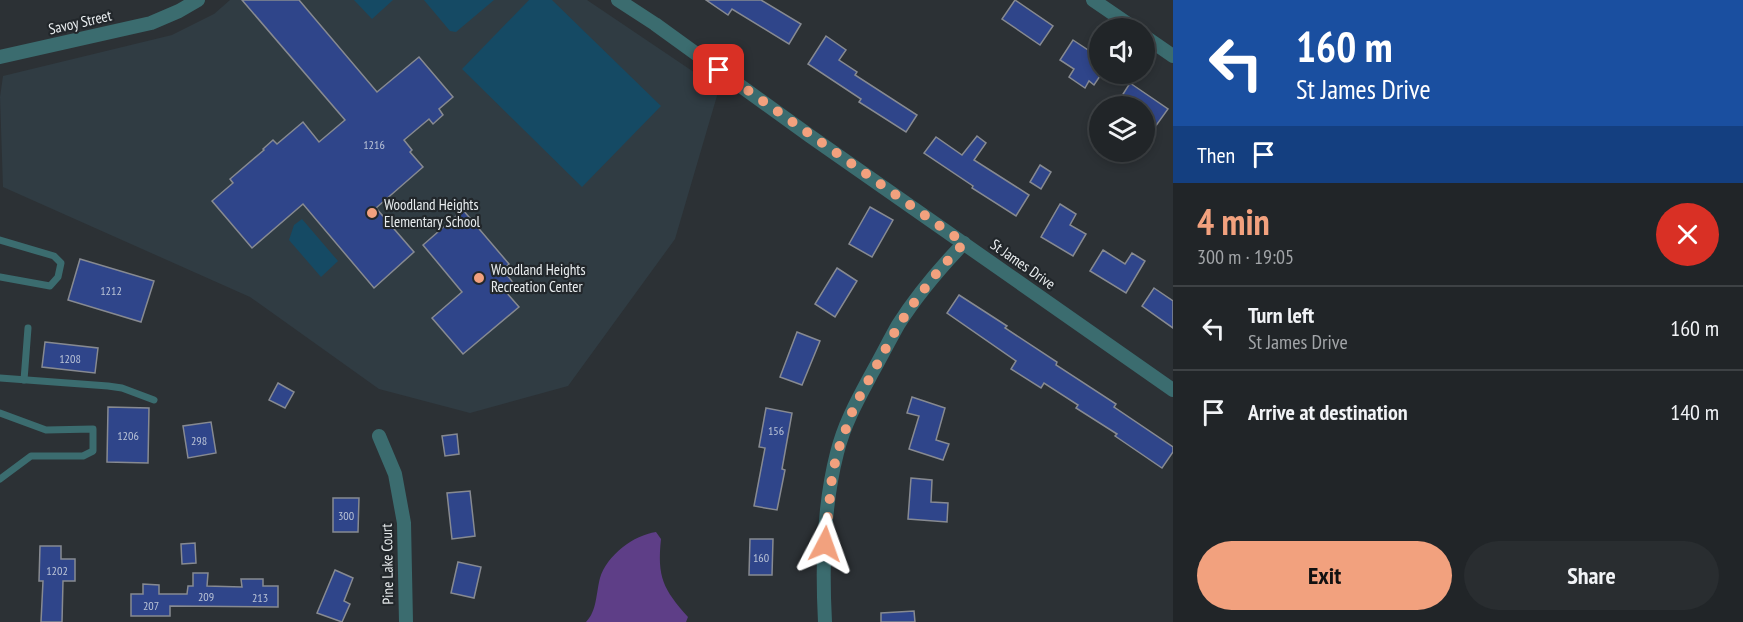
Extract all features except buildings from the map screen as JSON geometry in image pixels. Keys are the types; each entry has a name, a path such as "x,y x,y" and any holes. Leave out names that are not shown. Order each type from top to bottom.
{"street":[{"name":"Savoy Street","path":"0,57 151,23 198,0"},
{"name":"St James Drive","path":"618,0 1173,390"},
{"path":"1093,0 1119,18"},
{"path":"1155,44 1173,56"},
{"path":"825,622 824,557 827,517 832,477 844,430 898,326 940,269 964,243"},
{"name":"Pine Lake Court","path":"380,436 395,474 404,523 406,622"}],"lane":[{"path":"0,240 54,256 61,263 58,277 50,286 0,277"},
{"path":"24,380 28,328"},
{"path":"0,378 108,386 122,388 154,400"},
{"path":"0,413 46,430 93,429 93,452 83,456 31,456 0,479"}],"shaded area":[{"name":"Woodland Heights Elementary School","path":"230,0 587,0 719,89 675,239 568,386 470,413 379,389 250,297 3,187 0,97 3,76 172,35 214,14"},
{"path":"354,0 393,0 372,19"},
{"path":"424,0 494,0 456,32 450,31"},
{"path":"529,0 552,0 661,106 582,187 462,69"},
{"path":"302,219 338,261 321,277 289,240 294,225"},
{"path":"656,532 661,539 660,563 664,582 667,590 688,617 686,622 586,622 596,602 600,578 615,554 639,537"}],"place":[{"name":"Woodland Heights Elementary School","path":"372,213"},
{"name":"Woodland Heights Recreation Center","path":"479,278"}],"route":[{"path":"719,70 964,243 940,269 898,326 854,407 837,453 832,477 825,544"}]}
